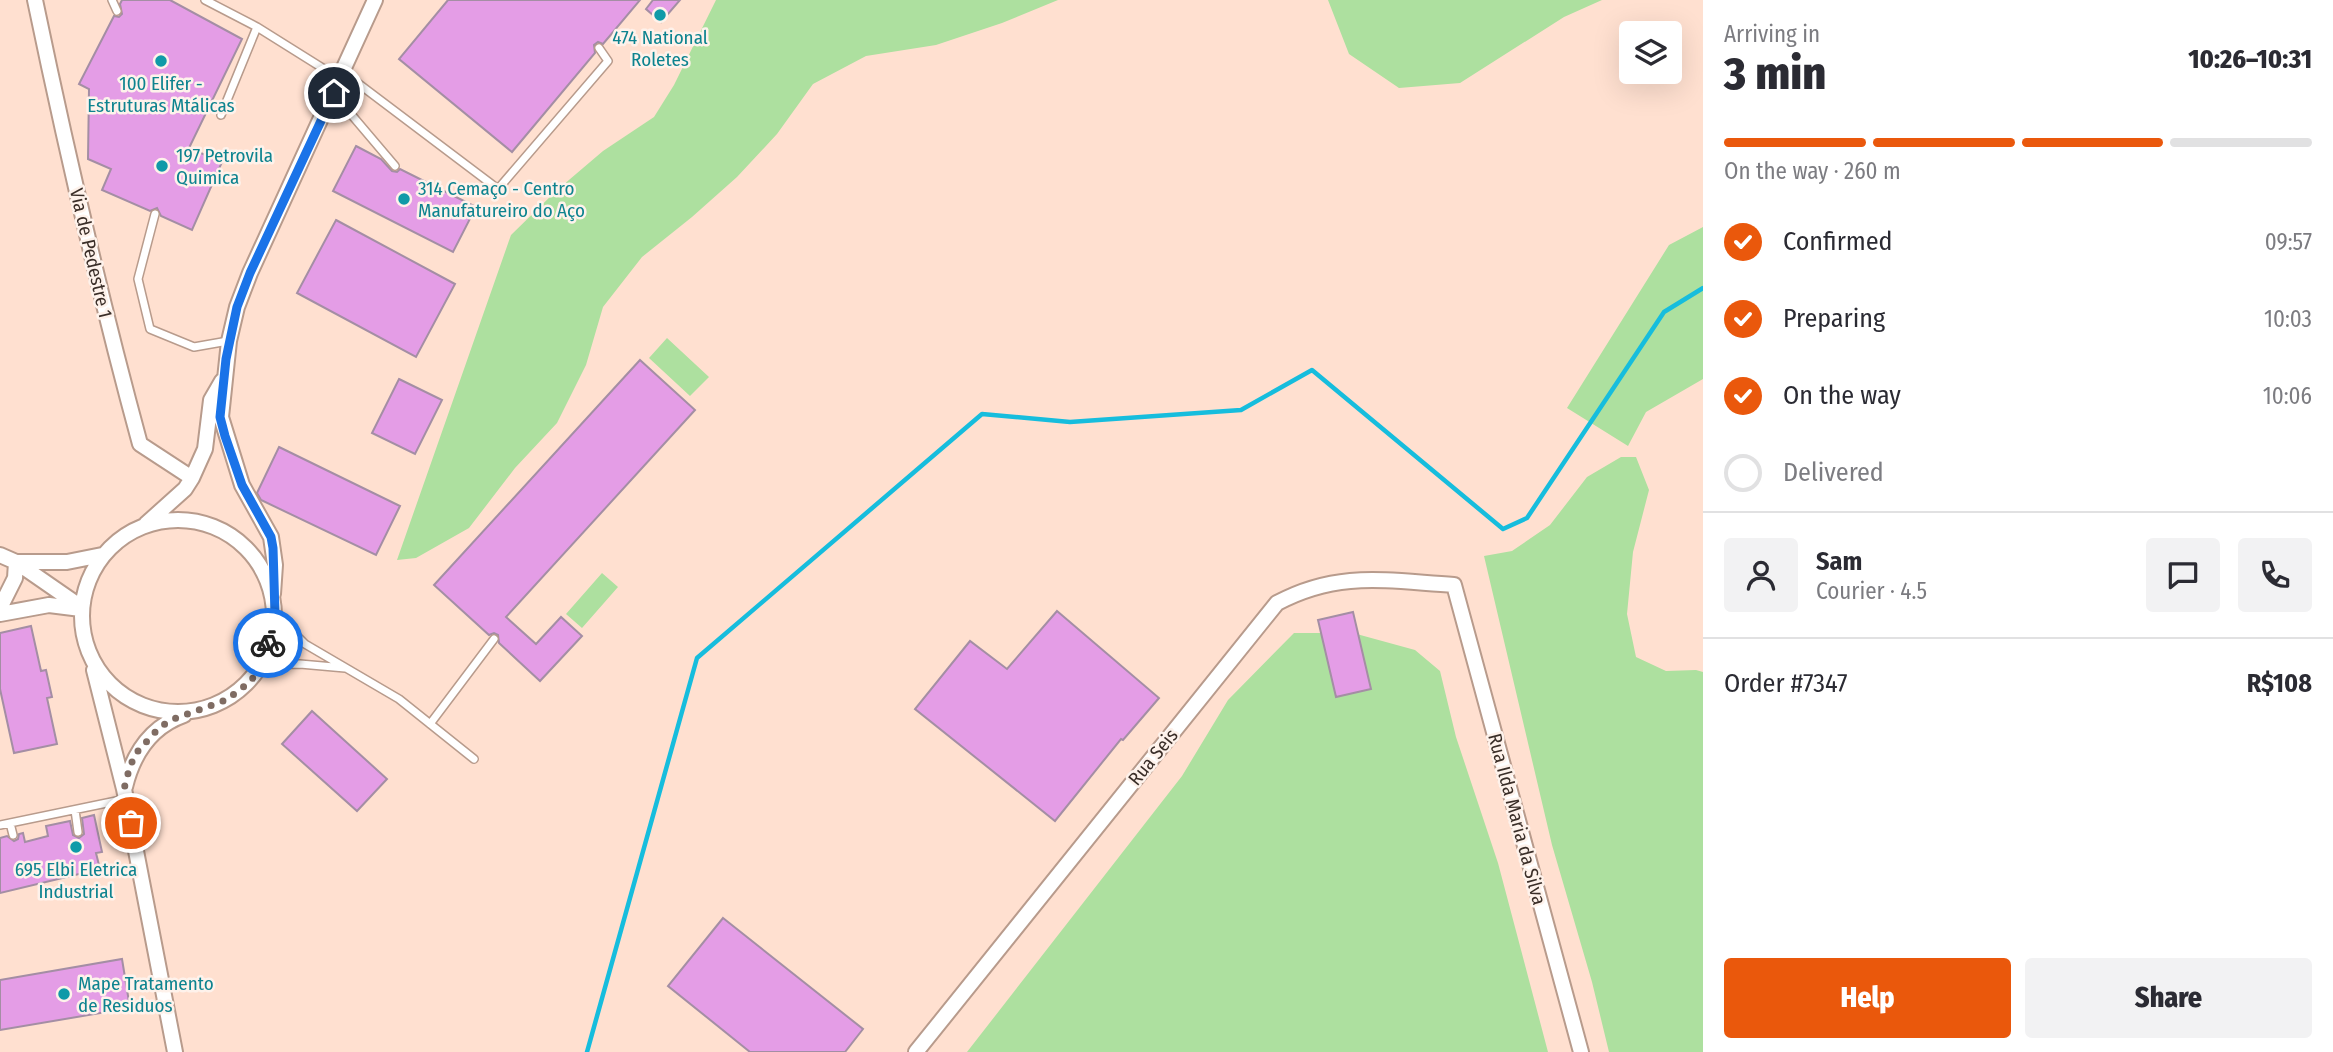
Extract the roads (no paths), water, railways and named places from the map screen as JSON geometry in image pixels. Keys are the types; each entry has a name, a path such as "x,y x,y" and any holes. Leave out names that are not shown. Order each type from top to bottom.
{"street":[{"name":"Via de Pedestre 1","path":"35,0 66,151 101,300 140,444 192,478"},
{"path":"125,794 130,766 146,740 171,720 226,700 250,682 262,666 275,614 275,565 271,537 242,485 220,417 229,341 237,307 250,273 375,0"},
{"path":"175,1052 125,794 91,659 82,634 81,608 88,579 102,555 122,537 145,525 185,489 192,478 205,449 211,400 224,377"},
{"path":"145,525 177,519 210,524 238,540 260,564 273,594"},
{"path":"0,555 16,562 81,608"},
{"path":"16,562 67,562 102,555"},
{"path":"0,608 15,578 16,562"},
{"name":"Rua Seis","path":"916,1052 1277,603 1314,586 1350,579 1454,586"},
{"name":"Rua Ilda Maria da Silva","path":"1454,586 1581,1052"},
{"path":"0,614 49,605 81,608"},
{"path":"91,659 106,681 125,697 148,708 173,713 199,711"}],"lane":[{"path":"112,0 117,11"},
{"path":"205,0 257,27 498,189 608,61 599,48"},
{"path":"221,115 257,27"},
{"path":"339,81 395,166"},
{"path":"155,214 138,279 150,330 194,347 229,341"},
{"path":"275,614 305,644 399,699 474,758"},
{"path":"430,724 494,639"},
{"path":"262,666 300,664 349,669"},
{"path":"0,825 75,810 125,794"},
{"path":"75,810 78,832"},
{"path":"10,823 13,835"}],"waterway":[{"path":"587,1052 697,658 982,414 1070,422 1241,410 1312,370 1503,529 1527,518 1664,312 1703,288"}],"place":[{"name":"474 National Roletes","path":"660,15"},
{"name":"100 Elifer - Estruturas Mtálicas","path":"161,61"},
{"name":"197 Petrovila Quimica","path":"162,166"},
{"name":"314 Cemaço - Centro Manufatureiro do Aço","path":"404,199"},
{"name":"695 Elbi Eletrica Industrial","path":"76,847"},
{"name":"Mape Tratamento de Residuos","path":"64,994"}]}
